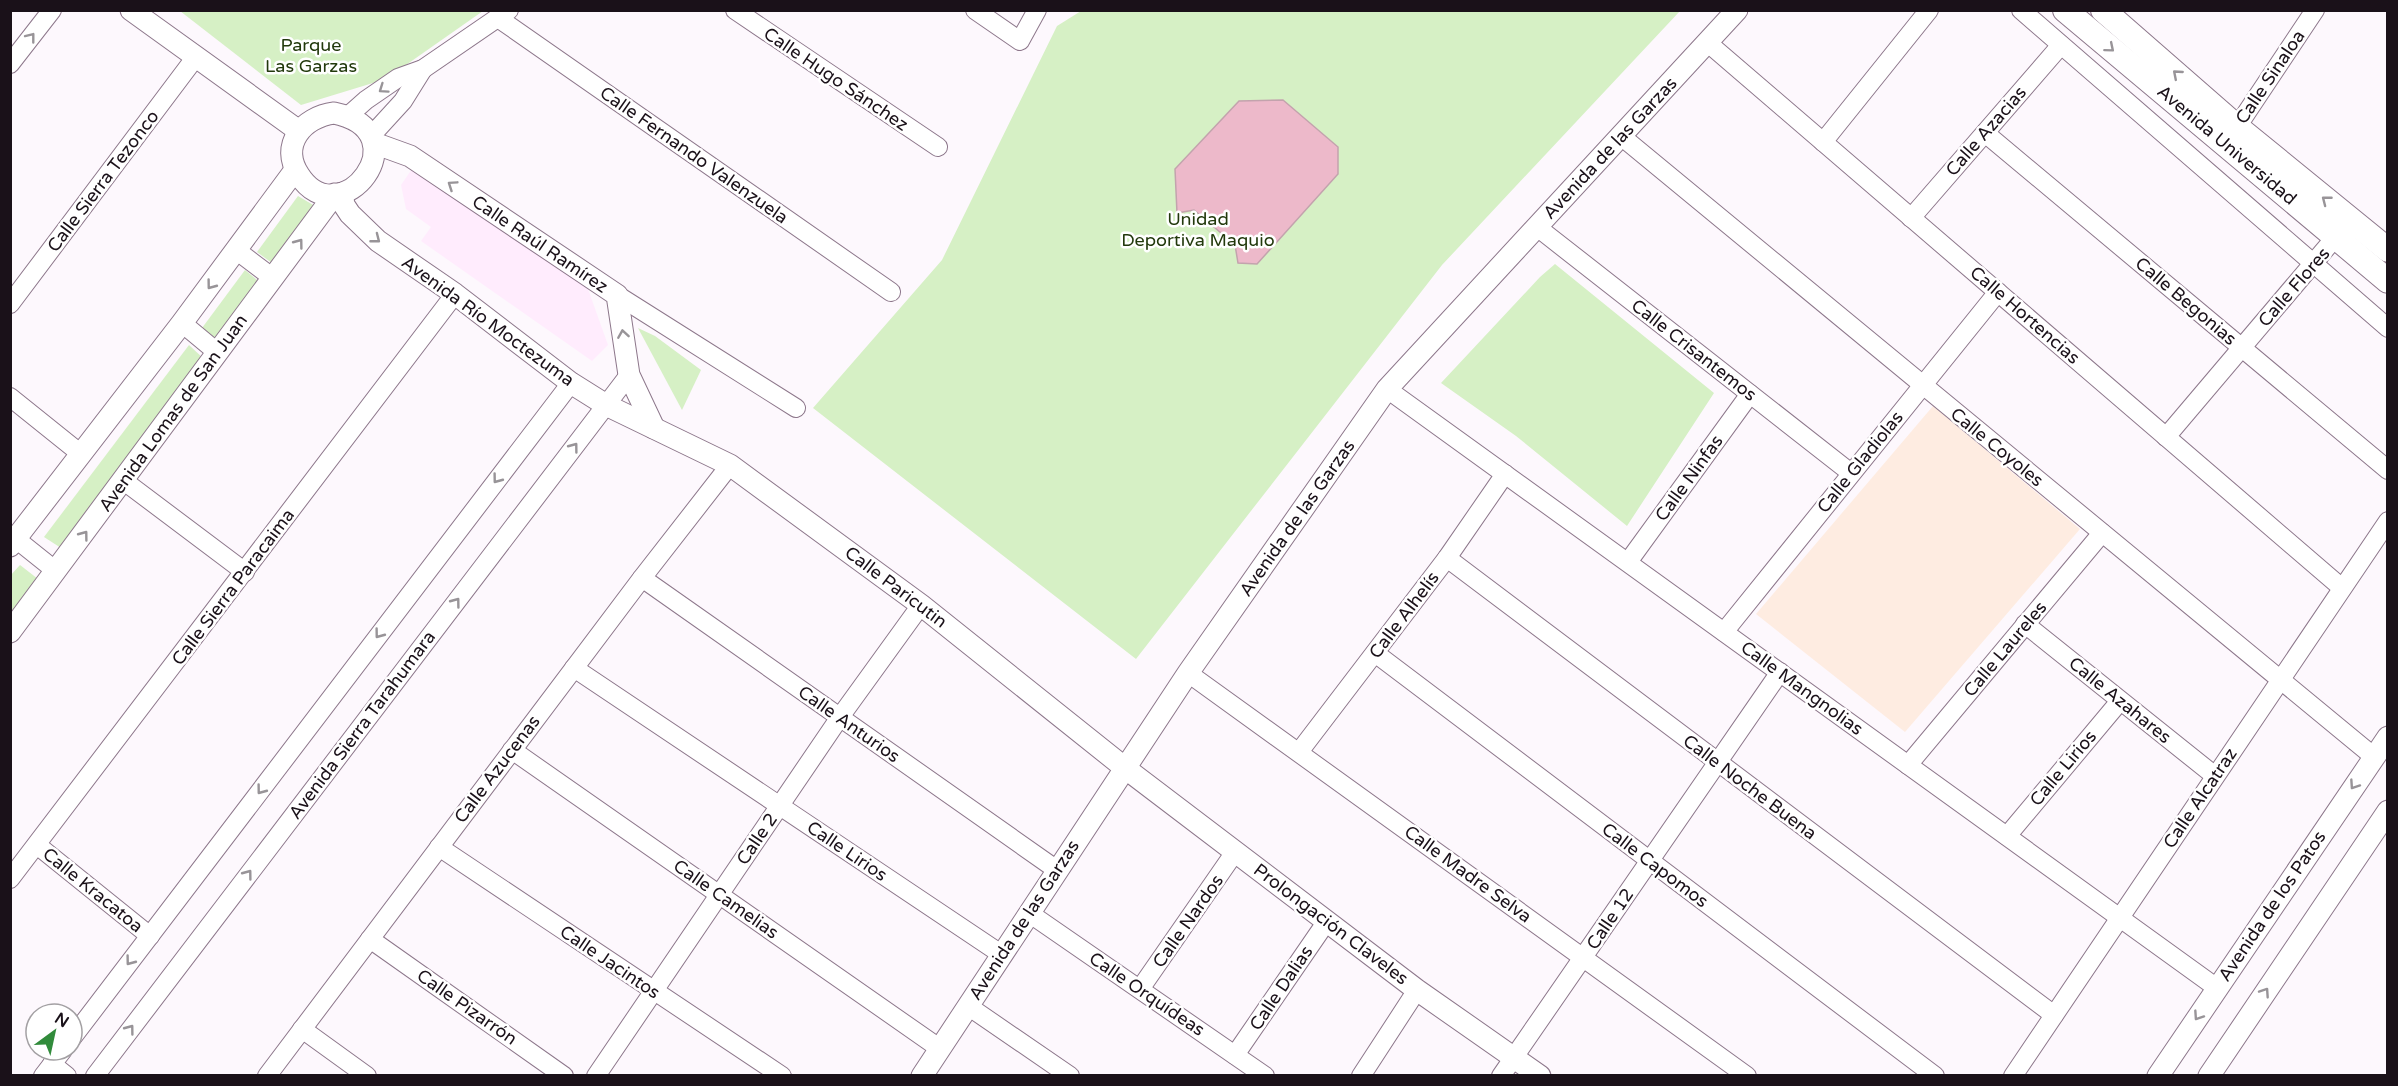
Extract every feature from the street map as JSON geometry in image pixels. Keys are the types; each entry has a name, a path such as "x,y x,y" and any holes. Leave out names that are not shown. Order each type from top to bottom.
{"main road":[{"name":"Avenida Universidad","path":"2065,10 2231,135 2351,219 2388,250"},
{"name":"Avenida Universidad","path":"2103,10 2336,238 2388,281"}],"street":[{"path":"10,64 52,10"},
{"path":"131,10 195,58 299,130"},
{"name":"Calle Hugo Sánchez","path":"735,10 938,147"},
{"path":"975,10 1020,41 1037,10"},
{"name":"Avenida de las Garzas","path":"922,1076 1188,673 1387,389 1737,10"},
{"path":"1822,142 1929,10"},
{"path":"2021,10 2388,328"},
{"name":"Calle Sinaloa","path":"2231,135 2315,10"},
{"path":"348,116 366,100 398,78 423,69 504,14"},
{"name":"Calle Fernando Valenzuela","path":"504,14 891,292"},
{"name":"Calle Hortencias","path":"1708,43 2342,588"},
{"name":"Calle Azacias","path":"1911,218 2061,45"},
{"name":"Calle Sierra Tezonco","path":"10,304 195,58"},
{"path":"372,140 403,101 423,69"},
{"path":"334,113 348,116 364,127 372,140 374,152 369,172 362,182 351,190 339,194 313,190 302,181 295,170 292,156 293,143 299,130 309,121 321,115 334,113"},
{"name":"Calle Begonias","path":"1985,133 2388,470"},
{"name":"Calle Coyoles","path":"1621,136 2373,756"},
{"name":"Calle Raúl Ramírez","path":"372,140 410,156 617,295 629,375 654,428"},
{"path":"57,571 13,542 182,323 295,170"},
{"name":"Avenida Lomas de San Juan","path":"10,632 273,278 339,194"},
{"name":"Avenida Río Moctezuma","path":"339,194 344,205 361,227 378,241 455,294 571,382 606,405 654,428"},
{"name":"Calle Flores","path":"2166,437 2351,219"},
{"name":"Calle Crisantemos","path":"1537,226 1851,473"},
{"path":"236,250 273,278"},
{"name":"Calle Gladiolas","path":"1724,632 1998,292"},
{"name":"Calle Sierra Paracaima","path":"10,879 455,294"},
{"path":"617,295 796,408"},
{"path":"182,323 218,353"},
{"name":"Avenida Sierra Tarahumara","path":"95,1076 629,375"},
{"path":"84,1022 571,382"},
{"name":"Calle Mangnolias","path":"1387,389 2217,988"},
{"name":"Calle Ninfas","path":"1628,562 1750,394"},
{"path":"10,397 81,454"},
{"name":"Calle Paricutin","path":"654,428 730,465 921,604 1125,768"},
{"name":"Calle Azucenas","path":"267,1076 642,578 730,465"},
{"name":"Calle Alhelís","path":"1299,752 1447,558 1505,474"},
{"path":"124,481 244,572"},
{"name":"Calle Alcatraz","path":"2013,1076 2388,521"},
{"name":"Calle Laureles","path":"1908,765 2102,533"},
{"name":"Calle Noche Buena","path":"1447,558 2054,1015"},
{"name":"Calle Anturios","path":"642,578 1057,870"},
{"name":"Calle 2","path":"596,1076 840,717 921,604"},
{"name":"Calle Azahares","path":"2025,624 2215,776"},
{"name":"Calle Capomos","path":"1375,653 1935,1076"},
{"name":"Calle Lirios","path":"574,668 1001,954"},
{"name":"Calle 12","path":"1501,1076 1780,672"},
{"name":"Calle Madre Selva","path":"1188,673 1747,1076"},
{"name":"Calle Lirios","path":"2007,836 2120,701"},
{"name":"Avenida de los Patos","path":"2158,1076 2388,737"},
{"name":"Calle Camelias","path":"513,750 939,1048"},
{"name":"Prolongación Claveles","path":"1125,768 1417,990 1515,1056 1540,1076"},
{"path":"2209,1076 2388,812"},
{"name":"Calle Kracatoa","path":"37,845 150,936"},
{"name":"Calle Jacintos","path":"439,847 782,1076"},
{"name":"Calle Nardos","path":"1140,989 1235,852"},
{"name":"Calle Orquídeas","path":"1029,913 1265,1076"},
{"name":"Calle Dalias","path":"1235,1055 1326,921"},
{"name":"Calle Pizarrón","path":"369,939 564,1076"},
{"path":"1361,1076 1417,990"},
{"path":"968,1006 1070,1076"},
{"path":"302,1029 367,1076"},
{"path":"53,1063 67,1076"}],"shaded area":[{"path":"414,166 588,289 608,345 592,361 421,241 431,227 406,209 401,185"},
{"path":"1933,406 2080,529 1905,732 1756,614"}],"green space":[{"name":"Parque Las Garzas","path":"180,11 483,11 386,79 301,105"},
{"name":"Unidad Deportiva Maquio","path":"1081,11 1680,11 1442,265 1136,659 813,408 942,260 1057,26"},
{"path":"298,196 320,209 276,266 257,252"},
{"path":"1555,264 1714,393 1627,526 1516,436 1441,383 1540,277"},
{"path":"245,270 262,284 219,342 202,328"},
{"path":"638,328 655,336 701,370 682,410"},
{"path":"189,345 205,360 61,548 44,537"},
{"path":"20,565 38,579 10,616 10,576"}],"building":[{"path":"1283,100 1338,147 1338,174 1257,264 1238,263 1235,245 1194,210 1177,213 1175,169 1239,101"}]}
